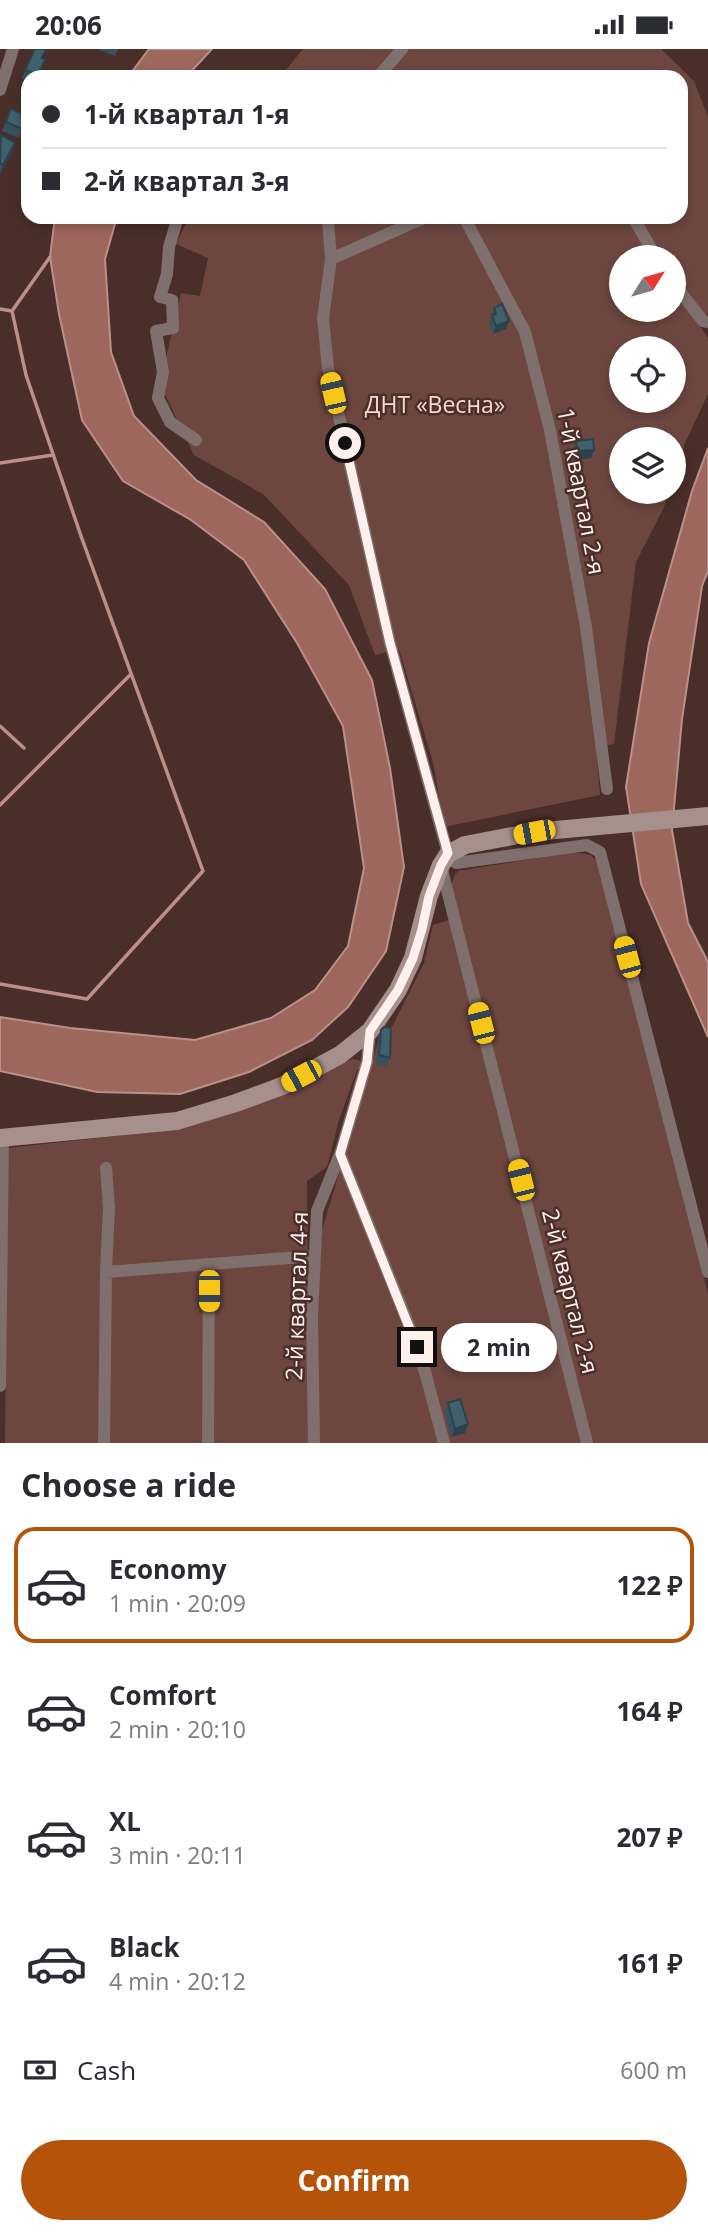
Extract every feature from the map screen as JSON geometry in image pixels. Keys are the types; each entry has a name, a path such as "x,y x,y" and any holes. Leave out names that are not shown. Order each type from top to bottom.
{"street":[{"path":"0,90 13,49"},
{"path":"384,70 402,49"},
{"path":"176,224 160,297 172,300 173,327 156,331 163,372 158,398 170,422 196,440"},
{"name":"2-й квартал 2-я","path":"328,224 331,259 323,318 328,368 390,643 587,1443"},
{"path":"331,259 410,224"},
{"name":"1-й квартал 2-я","path":"468,224 525,332 550,430 586,627 607,789"},
{"path":"637,224 649,245"},
{"path":"686,299 703,321 708,322"},
{"path":"0,1386 2,1138 177,1121 282,1086 340,1055 370,1031 398,990 413,958 429,896 444,859 465,845 534,832 708,815"},
{"path":"444,859 456,863 587,845 600,852 708,1272"},
{"name":"2-й квартал 4-я","path":"314,1443 312,1317 317,1211 340,1154 367,1062 370,1031"},
{"path":"340,1154 408,1322 444,1443"},
{"path":"104,1443 109,1208 106,1168"},
{"path":"106,1272 314,1256"},
{"path":"208,1443 209,1265"}],"green space":[{"name":"ДНТ «Весна»","path":"303,49 661,49 683,70 286,70"},
{"name":"ДНТ «Весна»","path":"688,75 694,81 708,117 708,314 695,319 708,338 708,394 686,441 686,427 609,427 609,504 665,504 636,562 614,744 596,747 600,795 444,827 433,762 399,649 375,655 349,585 263,494 194,455 160,384 181,293 200,296 208,258 176,244 186,224 688,224"},
{"path":"574,852 590,855 596,860 708,1293 708,1443 319,1443 316,1318 322,1230 379,1039 393,1025 424,963 433,925 458,917 451,888 458,871"},
{"path":"352,1059 367,1062 357,1070 339,1120 327,1167 307,1181 309,1443 5,1443 8,1148 180,1129 278,1094"}],"shaded area":[{"path":"149,49 212,49 192,70 133,70"},
{"path":"54,224 115,224 105,259 111,352 134,416 196,480 264,522 325,589 372,680 390,768 404,867 386,951 348,1007 312,1040 249,1072 180,1094 97,1092 0,1071 0,1017 70,1028 195,1040 271,1018 315,990 348,946 364,868 343,726 297,643 244,560 191,520 123,481 82,420 59,314 50,257"},
{"path":"708,448 708,571 702,586 682,719 672,830 688,923 708,962 708,1037 641,884 626,787 649,643 692,491"}],"building":[{"path":"35,49 46,49 40,70 25,70"},
{"path":"11,109 21,113 21,129 6,122"},
{"path":"1,135 15,143 3,165 0,163"},
{"path":"502,304 509,321 496,326 492,315 496,314 494,308"},
{"path":"593,439 594,450 577,451 576,441"},
{"path":"384,1027 391,1028 390,1058 379,1055 381,1030"},
{"path":"460,1399 468,1424 455,1429 448,1403"}],"waterway":[{"path":"0,984 87,999 203,871 81,536 26,375 12,311 50,257"},
{"path":"0,309 12,311"},
{"path":"0,463 53,455"},
{"path":"0,805 131,674"},
{"path":"0,726 24,748"}],"route":[{"path":"345,443 390,643 448,853 429,896 413,958 398,990 370,1031 367,1062 340,1154 417,1347"}]}
